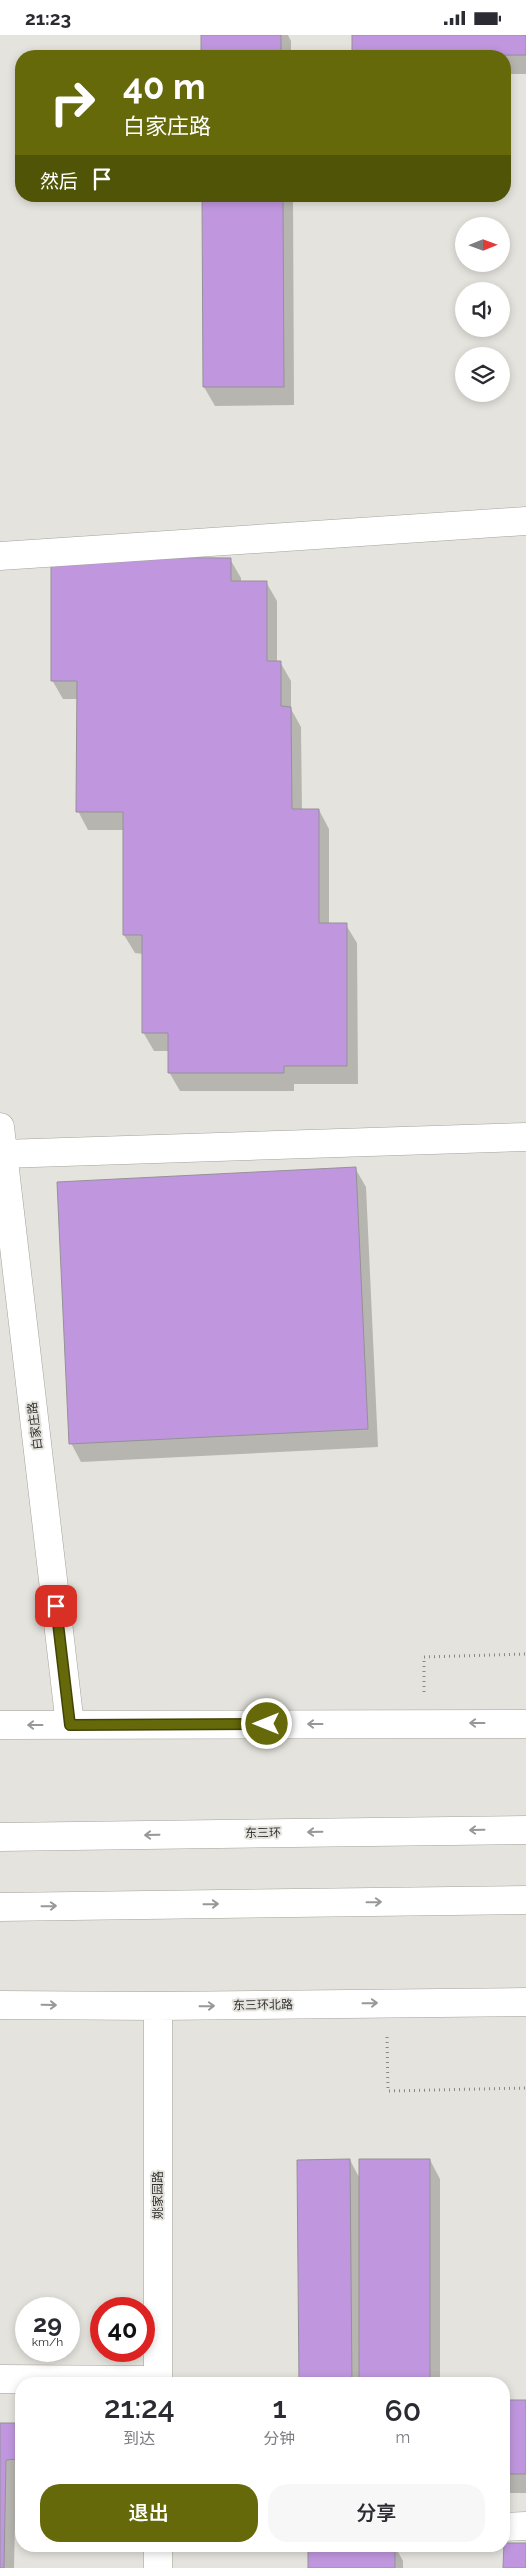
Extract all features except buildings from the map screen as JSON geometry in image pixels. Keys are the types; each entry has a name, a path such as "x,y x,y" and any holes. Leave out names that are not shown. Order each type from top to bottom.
{"main road":[{"path":"0,556 526,521"},
{"name":"白家庄路","path":"0,1127 70,1725"},
{"path":"3,1153 526,1137"},
{"path":"0,1725 526,1723"},
{"name":"东三环","path":"0,1837 526,1829"},
{"path":"0,1907 526,1900"},
{"name":"东三环北路","path":"0,2005 158,2006 526,2002"},
{"name":"姚家园路","path":"158,2006 158,2377"},
{"path":"0,2379 15,2379"},
{"path":"510,2527 526,2527"},
{"path":"158,2552 158,2568"}],"path":[{"path":"424,1657 526,1654"},
{"path":"386,2003 388,2091 526,2088"}],"route":[{"path":"56,1606 70,1725 267,1724"}]}
